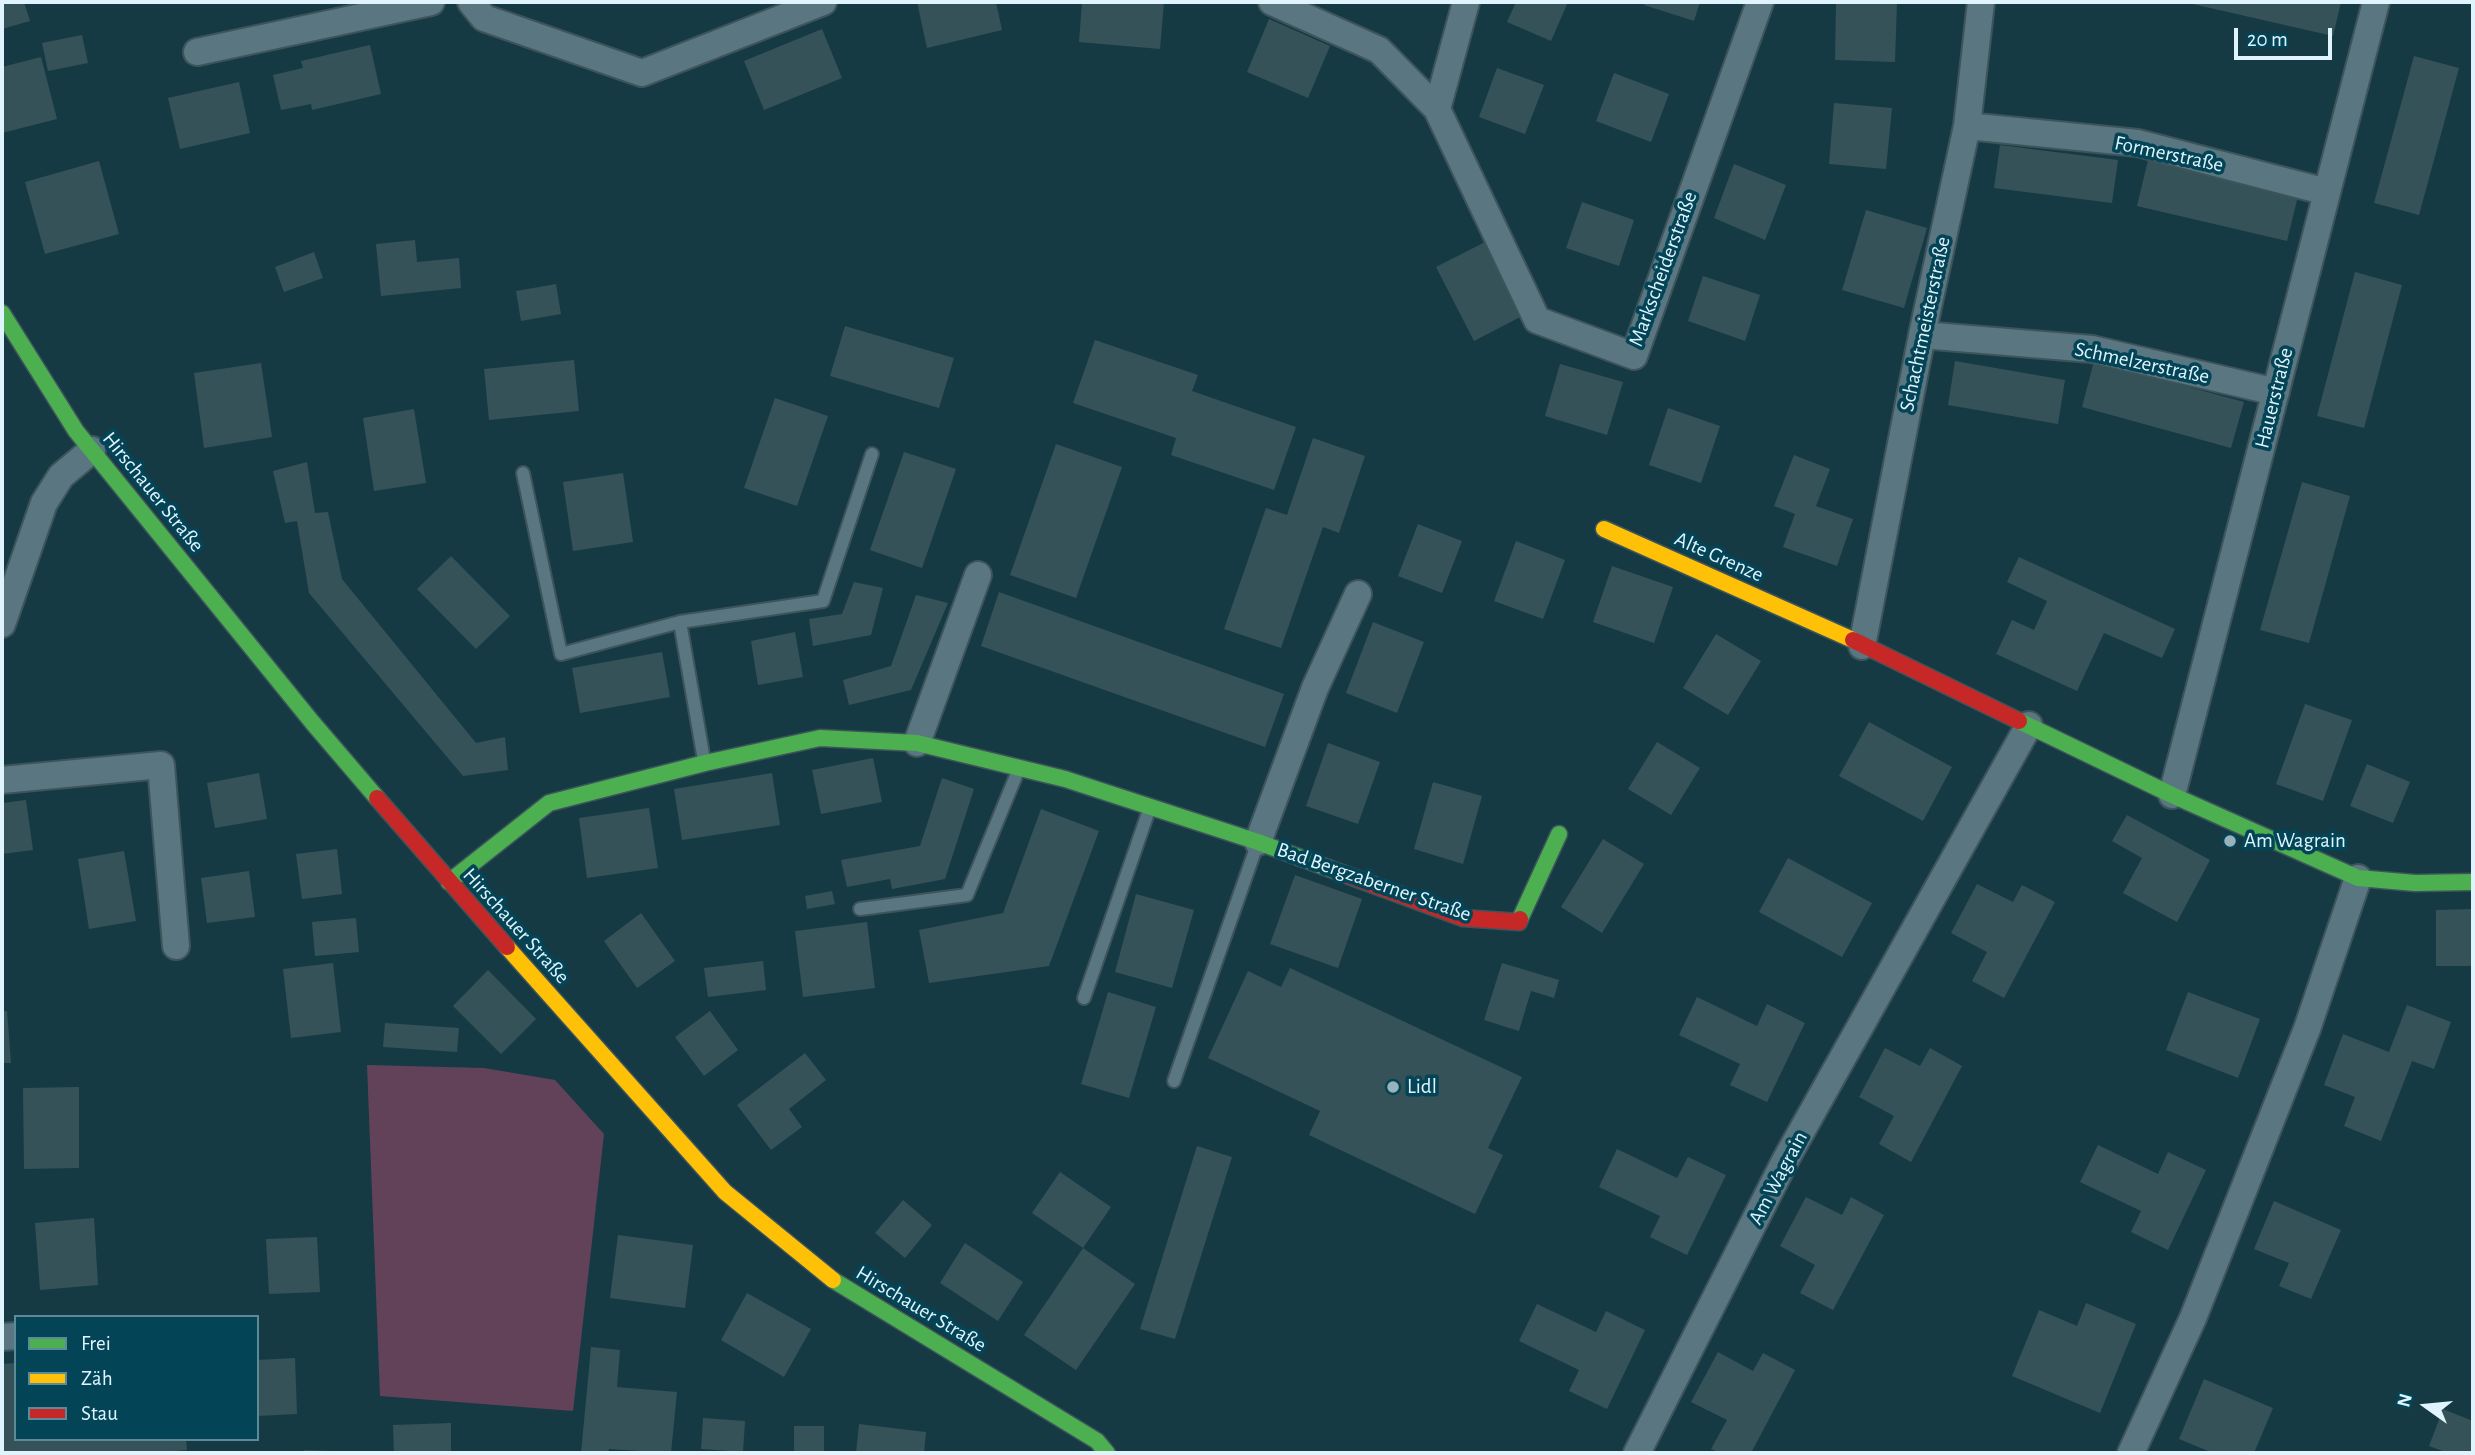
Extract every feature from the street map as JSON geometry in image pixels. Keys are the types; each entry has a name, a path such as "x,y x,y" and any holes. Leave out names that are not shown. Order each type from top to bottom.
{"street":[{"path":"197,52 431,2"},
{"path":"471,2 484,18 642,73 824,2"},
{"path":"1272,2 1379,50 1437,108 1466,2"},
{"name":"Markscheiderstraße","path":"1437,108 1537,320 1634,356 1760,2"},
{"name":"Schachtmeisterstraße","path":"1862,646 1967,126 1982,2"},
{"name":"Hauerstraße","path":"2172,795 2376,2"},
{"name":"Formerstraße","path":"1967,126 2138,143 2327,192"},
{"name":"Hirschauer Straße","path":"2,313 76,431 312,722 449,882 725,1192 832,1279 1097,1441 1107,1453"},
{"name":"Schmelzerstraße","path":"1923,335 2092,349 2276,392"},
{"path":"2,624 44,503 61,476 92,450"},
{"name":"Alte Grenze","path":"1604,529 1818,622 1862,646"},
{"path":"917,743 978,575"},
{"name":"Bad Bergzaberner Straße","path":"1258,842 1314,688 1359,594"},
{"path":"1862,646 2172,795 2358,878 2415,883 2473,882"},
{"name":"Am Wagrain","path":"1637,1453 1786,1159 2029,725"},
{"name":"Bad Bergzaberner Straße","path":"449,882 549,803 705,763 820,738 917,743 1065,779 1258,842 1463,918 1519,922 1559,834"},
{"path":"2,780 161,765 176,946"},
{"path":"2131,1453 2193,1318 2302,1042 2358,878"}],"lane":[{"path":"523,472 561,654 680,622 823,601 872,454"},
{"path":"680,622 705,763"},
{"path":"860,909 967,895 1019,767"},
{"path":"1084,998 1150,807"},
{"path":"1174,1081 1258,842"}],"shaded area":[{"path":"367,1065 484,1068 555,1080 604,1134 573,1411 380,1396"}],"building":[{"path":"2,2 24,2 30,21 2,29"},
{"path":"917,2 996,2 1002,30 927,48"},
{"path":"1082,2 1164,2 1160,49 1079,42"},
{"path":"1516,2 1568,2 1551,41 1507,22"},
{"path":"1645,2 1700,2 1694,21 1644,5"},
{"path":"1836,2 1897,2 1895,62 1835,60"},
{"path":"2184,2 2341,2 2333,36"},
{"path":"1269,19 1330,46 1308,98 1247,72"},
{"path":"822,29 842,78 764,110 744,61"},
{"path":"82,35 88,63 48,71 42,43"},
{"path":"370,45 381,94 312,110 311,104 281,110 273,75 303,68 301,61"},
{"path":"2414,56 2459,68 2419,215 2374,203"},
{"path":"41,57 57,119 2,133 2,67"},
{"path":"1497,68 1544,85 1525,134 1479,117"},
{"path":"1614,73 1669,94 1651,142 1596,121"},
{"path":"239,82 250,133 180,149 168,98"},
{"path":"1834,103 1892,108 1886,169 1829,164"},
{"path":"2000,145 2118,160 2112,203 1994,188"},
{"path":"2148,160 2298,196 2287,241 2137,206"},
{"path":"99,161 119,234 45,254 25,182"},
{"path":"1734,164 1786,185 1765,240 1714,218"},
{"path":"1582,202 1634,220 1619,266 1566,248"},
{"path":"1866,210 1927,228 1904,308 1842,290"},
{"path":"415,240 417,262 459,258 461,288 381,296 376,244"},
{"path":"1487,241 1524,315 1474,341 1436,267"},
{"path":"314,252 323,278 284,292 275,267"},
{"path":"2355,272 2402,285 2364,428 2317,416"},
{"path":"1703,276 1760,295 1745,341 1688,321"},
{"path":"556,284 561,314 521,321 516,291"},
{"path":"845,326 954,358 939,408 830,376"},
{"path":"1095,340 1198,375 1192,391 1296,427 1274,490 1171,455 1176,438 1073,403"},
{"path":"574,360 579,411 489,420 484,369"},
{"path":"1955,361 2065,380 2058,424 1948,405"},
{"path":"2094,361 2244,402 2231,448 2082,407"},
{"path":"261,363 272,437 204,448 194,373"},
{"path":"1560,364 1623,382 1607,435 1545,416"},
{"path":"775,398 828,416 797,506 744,488"},
{"path":"1668,408 1720,426 1701,483 1649,465"},
{"path":"414,409 426,483 374,491 363,418"},
{"path":"1313,438 1365,456 1339,533 1323,527 1281,648 1224,629 1266,508 1287,515"},
{"path":"1056,444 1122,467 1076,598 1010,575"},
{"path":"904,452 956,469 922,568 870,550"},
{"path":"1794,455 1830,469 1816,506 1853,519 1837,566 1783,547 1795,514 1774,506"},
{"path":"307,462 315,513 328,512 342,579 476,743 505,737 508,770 463,776 309,593 297,521 285,523 273,471"},
{"path":"623,473 633,542 573,551 563,482"},
{"path":"2302,482 2350,496 2309,643 2260,630"},
{"path":"1418,524 1462,541 1442,593 1398,576"},
{"path":"1516,541 1565,560 1543,619 1494,601"},
{"path":"451,556 510,616 476,649 417,589"},
{"path":"2019,557 2175,629 2162,658 2104,633 2077,691 1996,654 2012,620 2034,630 2047,601 2007,582"},
{"path":"1612,566 1673,587 1654,643 1593,622"},
{"path":"854,582 883,588 871,635 813,646 809,619 842,614"},
{"path":"999,592 1284,694 1265,747 981,646"},
{"path":"916,595 948,603 911,690 849,705 843,680 891,666"},
{"path":"1373,622 1424,642 1397,713 1346,693"},
{"path":"795,632 803,677 758,685 751,641"},
{"path":"1716,634 1761,661 1728,715 1683,688"},
{"path":"662,652 670,697 580,713 572,668"},
{"path":"2305,704 2352,720 2323,801 2276,784"},
{"path":"1869,722 1952,767 1923,821 1839,776"},
{"path":"1657,742 1700,768 1671,815 1628,789"},
{"path":"1328,743 1380,762 1358,824 1306,806"},
{"path":"873,758 882,802 821,814 812,770"},
{"path":"2367,764 2410,782 2393,823 2350,806"},
{"path":"259,773 267,819 215,828 207,783"},
{"path":"772,773 780,825 682,840 674,789"},
{"path":"942,778 974,789 945,879 892,889 890,879 847,887 841,860 920,846"},
{"path":"1433,782 1482,796 1463,864 1414,849"},
{"path":"26,800 33,850 2,854 2,803"},
{"path":"649,808 658,868 587,878 579,818"},
{"path":"1041,809 1099,831 1049,966 929,983 919,930 1003,913"},
{"path":"2127,815 2210,860 2177,922 2123,893 2142,858 2112,841"},
{"path":"1603,839 1644,864 1602,933 1561,907"},
{"path":"337,849 342,894 302,899 296,854"},
{"path":"124,851 136,921 89,929 78,859"},
{"path":"1788,858 1872,903 1842,957 1759,912"},
{"path":"249,871 255,917 207,923 201,878"},
{"path":"1295,875 1362,899 1338,968 1270,944"},
{"path":"1977,884 2013,902 2022,885 2055,902 2004,998 1972,981 1987,952 1951,933"},
{"path":"832,891 835,904 807,909 805,896"},
{"path":"1136,894 1194,910 1172,988 1115,972"},
{"path":"2473,909 2473,966 2436,966 2436,910"},
{"path":"641,913 675,961 637,988 604,941"},
{"path":"356,918 359,952 315,956 312,922"},
{"path":"867,922 875,988 803,997 795,931"},
{"path":"763,961 766,990 708,997 704,968"},
{"path":"333,963 341,1032 291,1038 283,969"},
{"path":"1502,963 1559,980 1554,998 1531,991 1519,1031 1484,1020"},
{"name":"Lidl","path":"1290,968 1522,1077 1488,1148 1503,1155 1475,1214 1309,1135 1320,1111 1208,1058 1248,971 1281,987"},
{"path":"488,970 536,1019 501,1054 453,1006"},
{"path":"1108,992 1156,1007 1129,1098 1081,1084"},
{"path":"2188,992 2260,1019 2238,1078 2166,1050"},
{"path":"1697,997 1757,1026 1767,1004 1805,1023 1767,1102 1730,1085 1740,1064 1679,1035"},
{"path":"2407,1005 2451,1022 2434,1069 2412,1061 2381,1141 2344,1126 2355,1097 2324,1085 2343,1034 2389,1052"},
{"path":"2,1011 7,1011 11,1063 2,1063"},
{"path":"710,1011 738,1050 704,1076 675,1037"},
{"path":"385,1023 459,1028 457,1052 383,1047"},
{"path":"1885,1048 1920,1066 1930,1048 1962,1066 1911,1162 1879,1144 1894,1116 1859,1097"},
{"path":"805,1053 826,1080 789,1109 802,1127 771,1150 737,1105"},
{"path":"79,1087 79,1168 24,1169 23,1088"},
{"path":"2098,1145 2158,1174 2168,1152 2206,1170 2168,1250 2131,1232 2141,1211 2080,1182"},
{"path":"1197,1146 1232,1157 1175,1339 1140,1329"},
{"path":"1617,1149 1677,1178 1688,1157 1726,1175 1687,1255 1650,1237 1660,1216 1599,1187"},
{"path":"1060,1172 1111,1207 1083,1248 1032,1213"},
{"path":"1806,1197 1842,1215 1851,1197 1884,1215 1833,1310 1800,1293 1815,1265 1780,1246"},
{"path":"903,1200 932,1225 905,1258 875,1233"},
{"path":"2274,1201 2341,1230 2311,1299 2279,1286 2289,1263 2254,1249"},
{"path":"94,1218 98,1285 40,1290 35,1223"},
{"path":"618,1235 693,1245 685,1308 610,1298"},
{"path":"317,1237 320,1292 269,1294 266,1239"},
{"path":"965,1243 1023,1282 998,1321 940,1283"},
{"path":"1083,1248 1135,1284 1076,1370 1024,1335"},
{"path":"747,1293 811,1329 784,1377 721,1340"},
{"path":"2086,1303 2136,1324 2100,1413 2012,1376 2039,1310 2077,1326"},
{"path":"1537,1304 1596,1332 1606,1311 1645,1330 1607,1409 1569,1391 1579,1370 1519,1341"},
{"path":"591,1347 620,1350 617,1387 677,1392 671,1453 609,1449 608,1453 581,1453"},
{"path":"1718,1352 1753,1371 1763,1353 1795,1370 1751,1453 1720,1453 1711,1449 1727,1420 1691,1402"},
{"path":"295,1358 297,1414 259,1416 259,1360"},
{"path":"14,1363 14,1441 186,1441 187,1450 153,1453 2,1453 2,1364"},
{"path":"2204,1379 2273,1408 2254,1453 2213,1453 2179,1439"},
{"path":"2443,1409 2473,1421 2473,1453 2448,1453 2429,1446"},
{"path":"703,1418 745,1421 743,1452 701,1449"},
{"path":"451,1423 451,1453 394,1453 393,1425"},
{"path":"859,1424 926,1432 924,1453 856,1453"},
{"path":"794,1426 824,1426 824,1453 794,1453"},
{"path":"304,1450 332,1451 332,1453 303,1453"}],"traffic: fast":[{"path":"2,313 76,431 377,798"},
{"path":"2019,721 2172,795 2358,878 2415,883 2473,882"},
{"path":"449,882 549,803 705,763 820,738 917,743 1065,779 1258,842 1344,874"},
{"path":"1520,919 1559,834"},
{"path":"833,1280 1097,1441 1107,1453"}],"traffic: slow":[{"path":"1604,529 1853,640"},
{"path":"507,947 725,1192 833,1280"}],"traffic: jam":[{"path":"1853,640 2019,721"},
{"path":"377,798 507,947"},
{"path":"1344,874 1463,918 1519,922 1520,919"}],"place":[{"name":"Am Wagrain","path":"2230,841"},
{"name":"Lidl","path":"1393,1087"}]}
